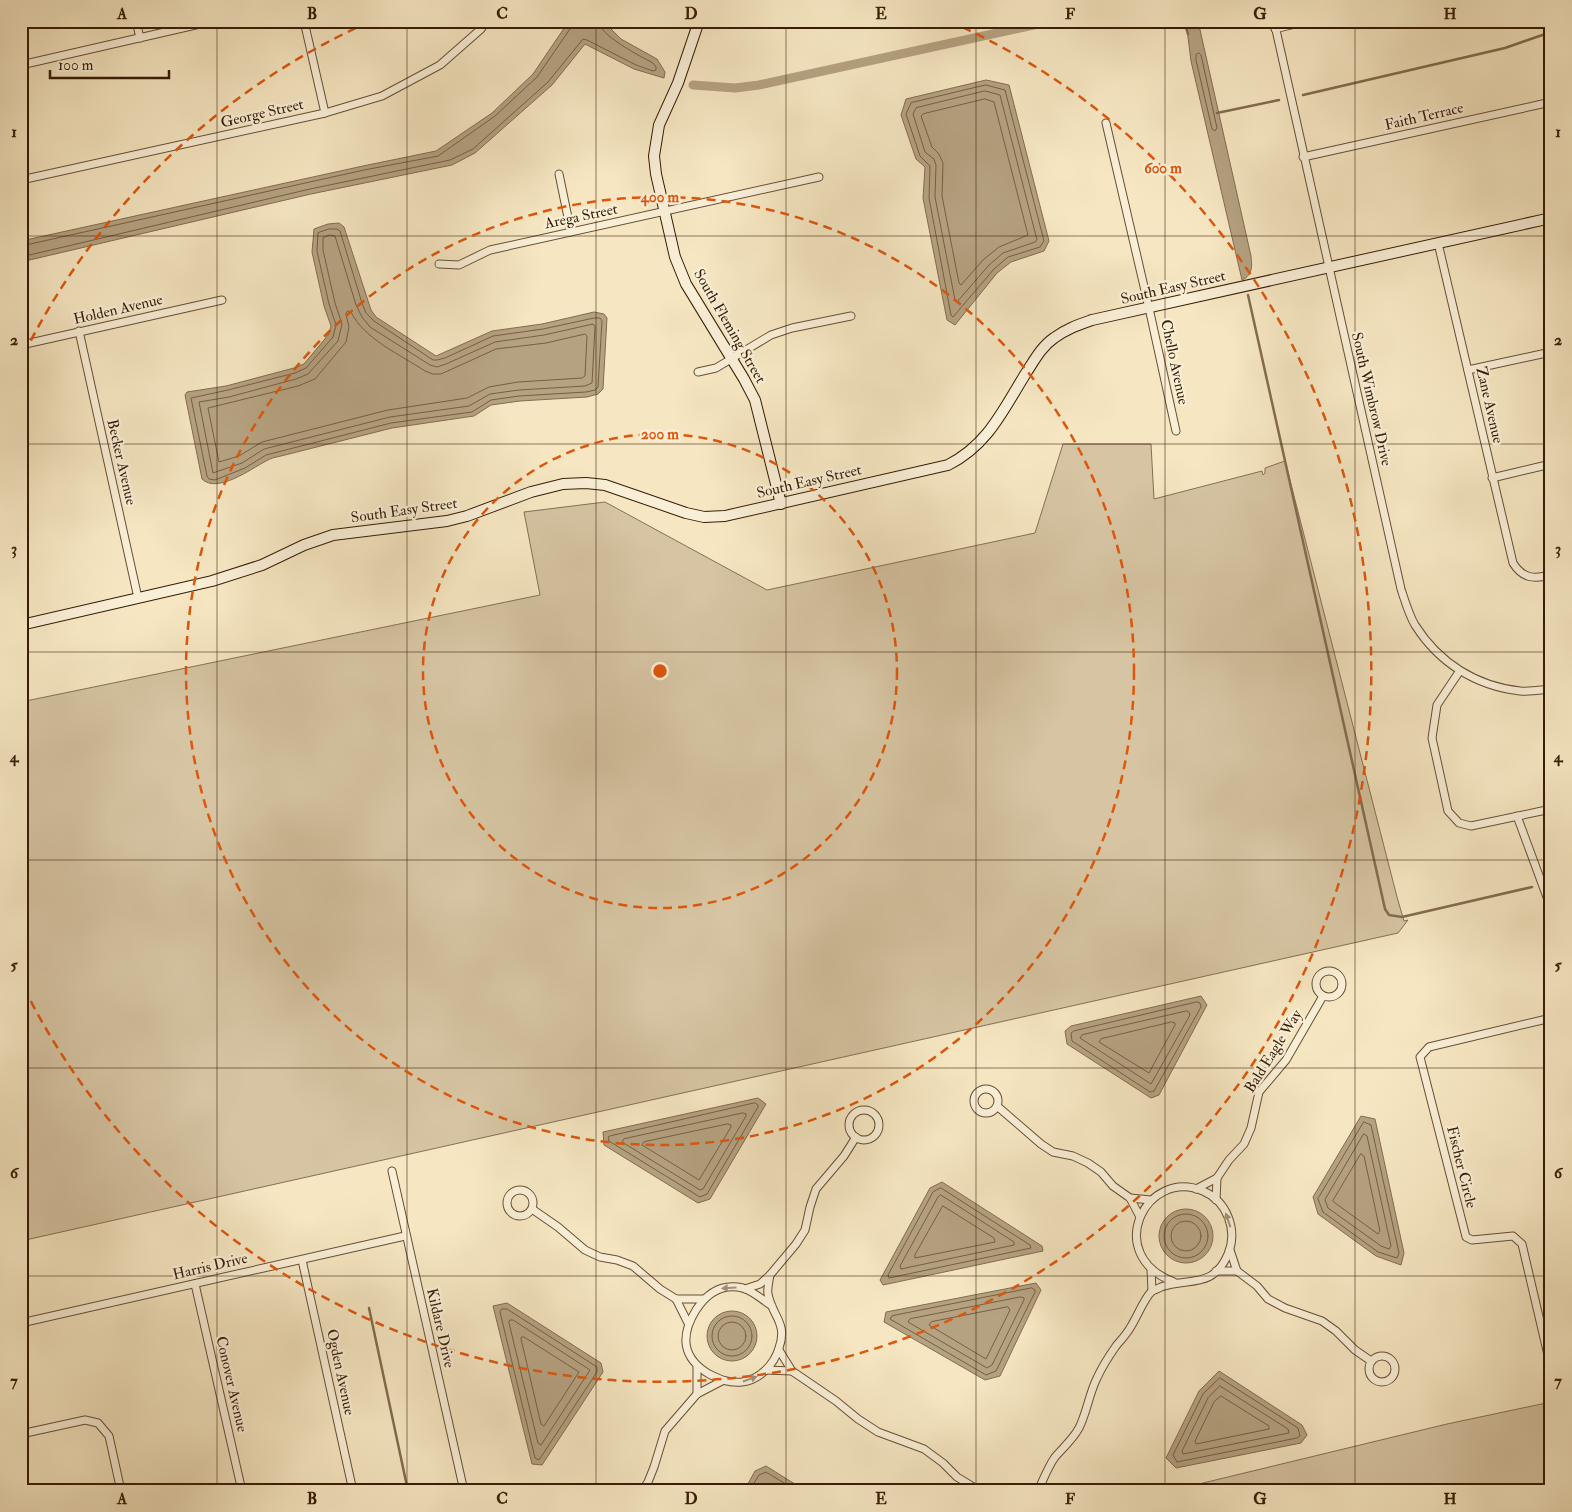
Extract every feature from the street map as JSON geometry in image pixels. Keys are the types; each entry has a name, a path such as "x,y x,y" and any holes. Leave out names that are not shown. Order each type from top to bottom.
{"street":[{"path":"136,21 140,38"},
{"path":"21,65 213,21"},
{"path":"304,21 324,113"},
{"name":"George Street","path":"21,180 324,113 382,96 440,64 481,28 486,21"},
{"name":"South Fleming Street","path":"699,21 678,83 659,125 654,156 656,174 675,257 686,284 744,378 755,400 780,504"},
{"path":"1275,25 1307,21"},
{"name":"South Wimbrow Drive","path":"1275,25 1303,158 1401,589 1414,624 1435,652 1459,672 1521,692 1551,689"},
{"name":"Faith Terrace","path":"1303,158 1551,102"},
{"name":"Chello Avenue","path":"1106,123 1176,431"},
{"path":"559,174 571,232"},
{"name":"Arega Street","path":"438,264 459,265 490,250 819,177"},
{"name":"South Easy Street","path":"21,625 236,574 304,545 333,535 467,516 531,492 563,484 586,482 605,485 686,513 704,517 725,516 948,465 963,457 978,444 992,427 1038,354 1053,338 1072,326 1551,218"},
{"name":"Zane Avenue","path":"1438,243 1513,563 1519,572 1535,578 1551,575"},
{"name":"Holden Avenue","path":"21,345 222,300"},
{"path":"698,372 716,368 771,335 792,328 851,316"},
{"name":"Becker Avenue","path":"79,331 138,598"},
{"path":"1468,370 1551,352"},
{"path":"1492,478 1551,464"},
{"path":"1459,672 1437,705 1432,738 1448,811 1459,823 1471,826 1551,809"},
{"path":"1518,816 1551,908"},
{"name":"Bald Eagle Way","path":"1196,1189 1217,1178 1229,1160 1244,1144 1251,1128 1259,1092 1286,1060 1323,996"},
{"name":"Fischer Circle","path":"1551,1018 1428,1047 1420,1057 1466,1237 1472,1240 1513,1236 1522,1244 1551,1368"},
{"path":"997,1106 1053,1152 1073,1156 1088,1163 1101,1172 1112,1186 1130,1198 1151,1200"},
{"path":"859,1110 870,1110 879,1119 879,1129 871,1139 861,1140 856,1138 850,1131 849,1126 852,1115 859,1110"},
{"path":"746,1289 760,1284 770,1276 805,1230 816,1189 835,1168 856,1138"},
{"name":"Kildare Drive","path":"392,1171 405,1236 464,1491"},
{"path":"1216,1200 1217,1178"},
{"path":"1184,1187 1207,1193 1216,1200 1226,1212 1230,1221 1232,1235 1230,1250 1223,1264 1216,1271 1200,1280 1183,1283 1162,1278 1151,1270 1142,1258 1137,1245 1136,1231 1140,1217 1151,1200 1161,1193 1184,1187"},
{"path":"1130,1198 1140,1217"},
{"path":"532,1209 558,1227 585,1250 633,1266 660,1289 676,1299 688,1323"},
{"name":"Harris Drive","path":"21,1323 405,1236"},
{"path":"1230,1250 1237,1271 1257,1286 1268,1299 1285,1308 1322,1321 1336,1331 1355,1350 1371,1361"},
{"name":"Ogden Avenue","path":"302,1260 353,1491"},
{"path":"1038,1491 1054,1459 1077,1431 1085,1416 1096,1381 1104,1364 1128,1331 1152,1291 1151,1270"},
{"path":"1216,1271 1237,1271"},
{"path":"770,1276 767,1293 780,1322 782,1337 779,1350 766,1370 761,1375 747,1381 732,1383 722,1381 697,1367 687,1350 685,1337 688,1323 703,1299 714,1290 730,1286 746,1289 772,1306"},
{"path":"1152,1291 1174,1282"},
{"name":"Conover Avenue","path":"195,1284 242,1491"},
{"path":"676,1299 703,1299"},
{"path":"779,1350 792,1371 878,1432 924,1449 943,1463 957,1478 980,1491"},
{"path":"697,1367 697,1394"},
{"path":"766,1370 792,1371"},
{"path":"642,1491 654,1467 665,1431 697,1394 722,1381"},
{"path":"21,1434 85,1420 98,1423 109,1436 121,1491"}],"shaded area":[{"path":"1063,444 1151,444 1154,499 1262,471 1263,475 1265,468 1285,461 1397,897 1404,921 1408,920 1398,933 21,1241 21,702 540,595 524,512 605,502 767,590 1035,533"},
{"path":"1551,1402 1551,1491 1170,1491 1447,1424"}],"water":[{"path":"569,21 603,21 621,39 657,59 665,72 664,78 634,69 585,44 552,85 475,153 452,165 311,194 21,262 21,241 436,151 492,113 533,74"},
{"path":"1186,21 1198,21 1251,256 1250,273 1242,280 1191,61"},
{"path":"986,80 1009,85 1049,241 1044,251 1011,262 997,273 955,325 947,320 923,198 925,167 916,159 901,115 906,99"},
{"path":"339,223 344,227 371,310 376,317 436,356 492,331 542,324 594,312 604,314 607,318 603,389 598,394 587,397 520,401 491,405 474,416 392,428 274,458 234,479 216,484 208,483 202,479 185,395 187,392 226,386 304,364 329,334 331,326 324,306 312,252 314,229 328,224"},
{"path":"1201,996 1207,1005 1159,1095 1151,1098 1067,1044 1065,1031 1071,1026"},
{"path":"758,1098 766,1104 710,1199 698,1203 604,1145 603,1132"},
{"path":"1361,1116 1375,1119 1404,1253 1401,1265 1376,1256 1318,1214 1313,1197"},
{"path":"942,1182 1042,1246 1043,1251 883,1285 880,1280 930,1188"},
{"path":"1186,1209 1196,1211 1205,1217 1211,1226 1213,1236 1211,1246 1205,1255 1196,1261 1186,1263 1176,1261 1167,1255 1161,1246 1159,1236 1161,1226 1167,1217 1176,1211"},
{"path":"1036,1283 1041,1290 1000,1376 985,1380 884,1322 886,1312"},
{"path":"507,1303 601,1363 603,1372 542,1465 532,1464 493,1306"},
{"path":"727,1311 737,1311 750,1318 757,1331 757,1341 750,1354 737,1361 727,1361 718,1357 711,1350 707,1341 707,1331 711,1322 718,1315"},
{"path":"1219,1371 1302,1425 1307,1435 1301,1443 1176,1468 1166,1458 1199,1391"},
{"path":"766,1466 806,1491 744,1491 755,1471"}],"waterway":[{"path":"693,85 735,88 759,85 1052,21"},
{"path":"1184,21 1188,34"},
{"path":"1303,95 1505,48 1551,32"},
{"path":"1217,113 1279,100"},
{"path":"1248,295 1385,909 1389,915 1402,917 1532,887"},
{"path":"369,1308 408,1491"}]}
